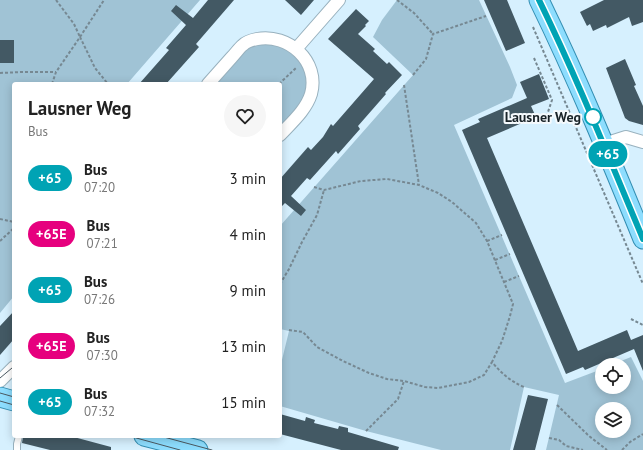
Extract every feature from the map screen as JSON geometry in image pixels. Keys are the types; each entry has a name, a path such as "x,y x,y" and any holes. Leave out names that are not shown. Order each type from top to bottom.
{"main road":[{"path":"539,0 562,47 643,239"},
{"path":"0,397 12,400"},
{"path":"152,438 198,450"}],"street":[{"path":"296,49 339,0"},
{"path":"210,82 243,45 252,40 275,38 286,42 296,49 305,59 311,73 311,92 308,103 302,112 282,133"},
{"path":"604,144 626,137 643,142"},
{"path":"0,381 12,369"}],"lane":[{"path":"17,450 18,438"}],"path":[{"path":"56,0 74,24 95,68 106,82"},
{"path":"53,82 56,72 104,0"},
{"path":"397,0 414,13 433,34"},
{"path":"433,34 486,16"},
{"path":"533,27 643,284"},
{"path":"413,75 426,59 433,34"},
{"path":"534,58 552,100 546,118"},
{"path":"281,82 305,59"},
{"path":"0,73 56,72"},
{"path":"404,85 419,185"},
{"path":"289,330 303,332 316,347 369,373 387,379 404,380 425,387 438,388 469,382 484,374 492,362 504,335 513,304 487,241 476,223 452,202 419,185 387,179 361,181 324,190 314,187"},
{"path":"282,280 317,215 324,190"},
{"path":"0,219 12,222"},
{"path":"0,240 12,230"},
{"path":"487,241 502,235"},
{"path":"495,260 510,254"},
{"path":"504,282 519,276"},
{"path":"631,319 643,325"},
{"path":"492,362 512,382 524,387"},
{"path":"366,431 398,399 404,380"},
{"path":"557,405 607,450"},
{"path":"622,450 630,442 643,434"},
{"path":"549,438 558,440 566,446 583,450"}],"shaded area":[{"path":"0,0 200,0 129,82 12,82 12,298 0,313"},
{"path":"397,0 479,0 517,85 512,98 454,125 565,383 595,372 595,394 631,394 631,358 628,358 631,357 643,381 643,450 546,450 559,395 524,387 510,450 441,450 366,431 282,407 282,360 289,331 282,329 282,224 413,75 373,37 382,20"},
{"path":"263,38 305,59 311,92 282,132 282,82 210,82 243,45"}],"building":[{"path":"208,0 234,0 196,44 199,47 168,82 141,82 169,50 166,48 186,25 171,11 176,5 193,18"},
{"path":"285,0 314,0 301,15"},
{"path":"484,0 507,0 525,43 506,51"},
{"path":"604,0 643,0 643,22 632,26 629,17 607,28 606,25 593,31 590,24 587,26 580,12"},
{"path":"356,9 369,21 358,34 375,49 373,51 387,64 389,62 402,75 358,126 360,129 338,154 336,151 310,180 307,178 291,196 306,210 301,216 285,203 282,206 282,177 308,147 311,150 323,137 331,124 333,126 374,79 328,39"},
{"path":"0,40 14,40 14,63 0,63"},
{"path":"625,59 636,85 634,86 643,106 643,125 629,121 625,118 606,68"},
{"path":"539,74 549,99 531,106 536,117 487,138 578,351 627,330 631,340 643,335 643,371 634,349 613,358 595,358 595,366 585,370 583,367 566,374 462,130 480,122 478,119 527,98 520,82"},
{"path":"12,313 12,341 0,355 0,326"},
{"path":"528,395 548,399 535,450 513,450"},
{"path":"282,415 305,421 306,417 315,420 314,423 338,429 339,426 348,428 348,432 399,447 398,450 341,450 282,435"},
{"path":"23,438 77,438 111,447 111,450 50,450 22,443"}],"tram line":[{"path":"0,378 12,368"},
{"path":"0,393 12,396"},
{"path":"0,401 12,404"},
{"path":"136,438 180,450"},
{"path":"167,438 212,450"}],"bus line":[{"name":"+65","path":"539,0 586,101 643,239"}],"place":[{"name":"Lausner Weg","path":"593,117"}]}
